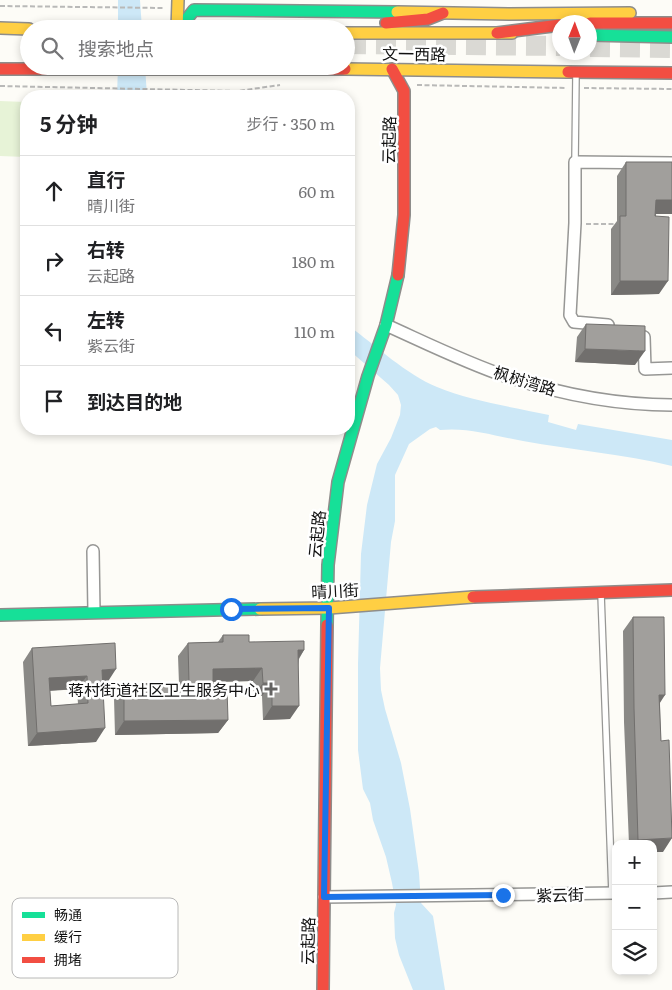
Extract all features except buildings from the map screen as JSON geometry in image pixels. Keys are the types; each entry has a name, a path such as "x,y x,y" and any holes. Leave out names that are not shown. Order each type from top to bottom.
{"main road":[{"path":"178,0 178,20"},
{"path":"587,0 588,15"},
{"path":"186,20 194,10 443,13 552,17"},
{"path":"355,31 374,24 428,19 443,13"},
{"path":"597,18 672,14"},
{"path":"597,19 672,23"},
{"path":"497,33 552,26"},
{"path":"0,28 20,29"},
{"name":"文一西路","path":"355,33 552,34"},
{"path":"597,35 672,37"},
{"name":"文一西路","path":"355,68 672,73"},
{"name":"云起路","path":"355,422 368,376 386,325 399,271 404,215 404,91 392,68"},
{"name":"文一西路","path":"0,69 20,69"},
{"path":"404,91 420,69"},
{"name":"云起路","path":"323,990 329,608 328,564 338,482 351,435"},
{"name":"晴川街","path":"0,615 329,608 490,596 672,590"}],"street":[{"path":"672,164 576,162 570,315 574,322 629,327 644,334 645,369 672,368"},
{"name":"枫树湾路","path":"386,325 508,377 590,398 644,405 672,405"},
{"path":"93,552 94,612"},
{"path":"657,892 672,892"},
{"name":"紫云街","path":"324,897 612,893"}],"lane":[{"path":"576,72 576,162"},
{"path":"601,592 614,885"}],"path":[{"path":"0,6 151,8"},
{"path":"0,86 155,89"},
{"path":"575,224 625,224"}],"green space":[{"path":"0,101 20,102 20,157 0,156"}],"water":[{"path":"118,0 140,0 141,20 118,20"},
{"path":"118,75 146,75 147,90 117,90"},
{"path":"355,331 414,375 450,392 477,400 549,415 548,422 576,430 578,424 672,440 672,466 635,458 471,431 440,430 436,427 430,429 409,444 395,475 395,521 391,542 380,668 381,690 401,763 410,809 419,873 421,903 433,916 445,990 413,990 399,955 395,938 394,913 396,905 392,883 386,857 373,820 370,803 363,789 358,750 361,554 367,505 377,464 391,438 400,415 401,405 398,395 355,355"}],"tunnel":[{"path":"355,44 552,46"},
{"path":"597,47 672,48"}],"traffic: fast":[{"path":"186,20 194,10 397,12"},
{"path":"597,35 672,37"},
{"path":"355,422 368,376 386,325 398,275"},
{"path":"327,625 328,565 338,482 351,435"},
{"path":"0,615 260,609"}],"traffic: slow":[{"path":"177,20 178,0"},
{"path":"397,12 509,14 630,13"},
{"path":"0,28 20,29"},
{"path":"355,33 512,33"},
{"path":"355,69 568,72"},
{"path":"260,609 329,608 473,597"}],"traffic: jam":[{"path":"386,23 428,19 443,13"},
{"path":"597,23 672,23"},
{"path":"497,33 552,26"},
{"path":"0,69 20,69"},
{"path":"392,69 404,91 404,215 398,275"},
{"path":"568,72 672,73"},
{"path":"473,597 672,590"},
{"path":"323,990 327,625"}],"place":[{"name":"蒋村街道社区卫生服务中心","path":"271,689"}],"route":[{"path":"231,609 329,608 324,897 503,895"}]}
